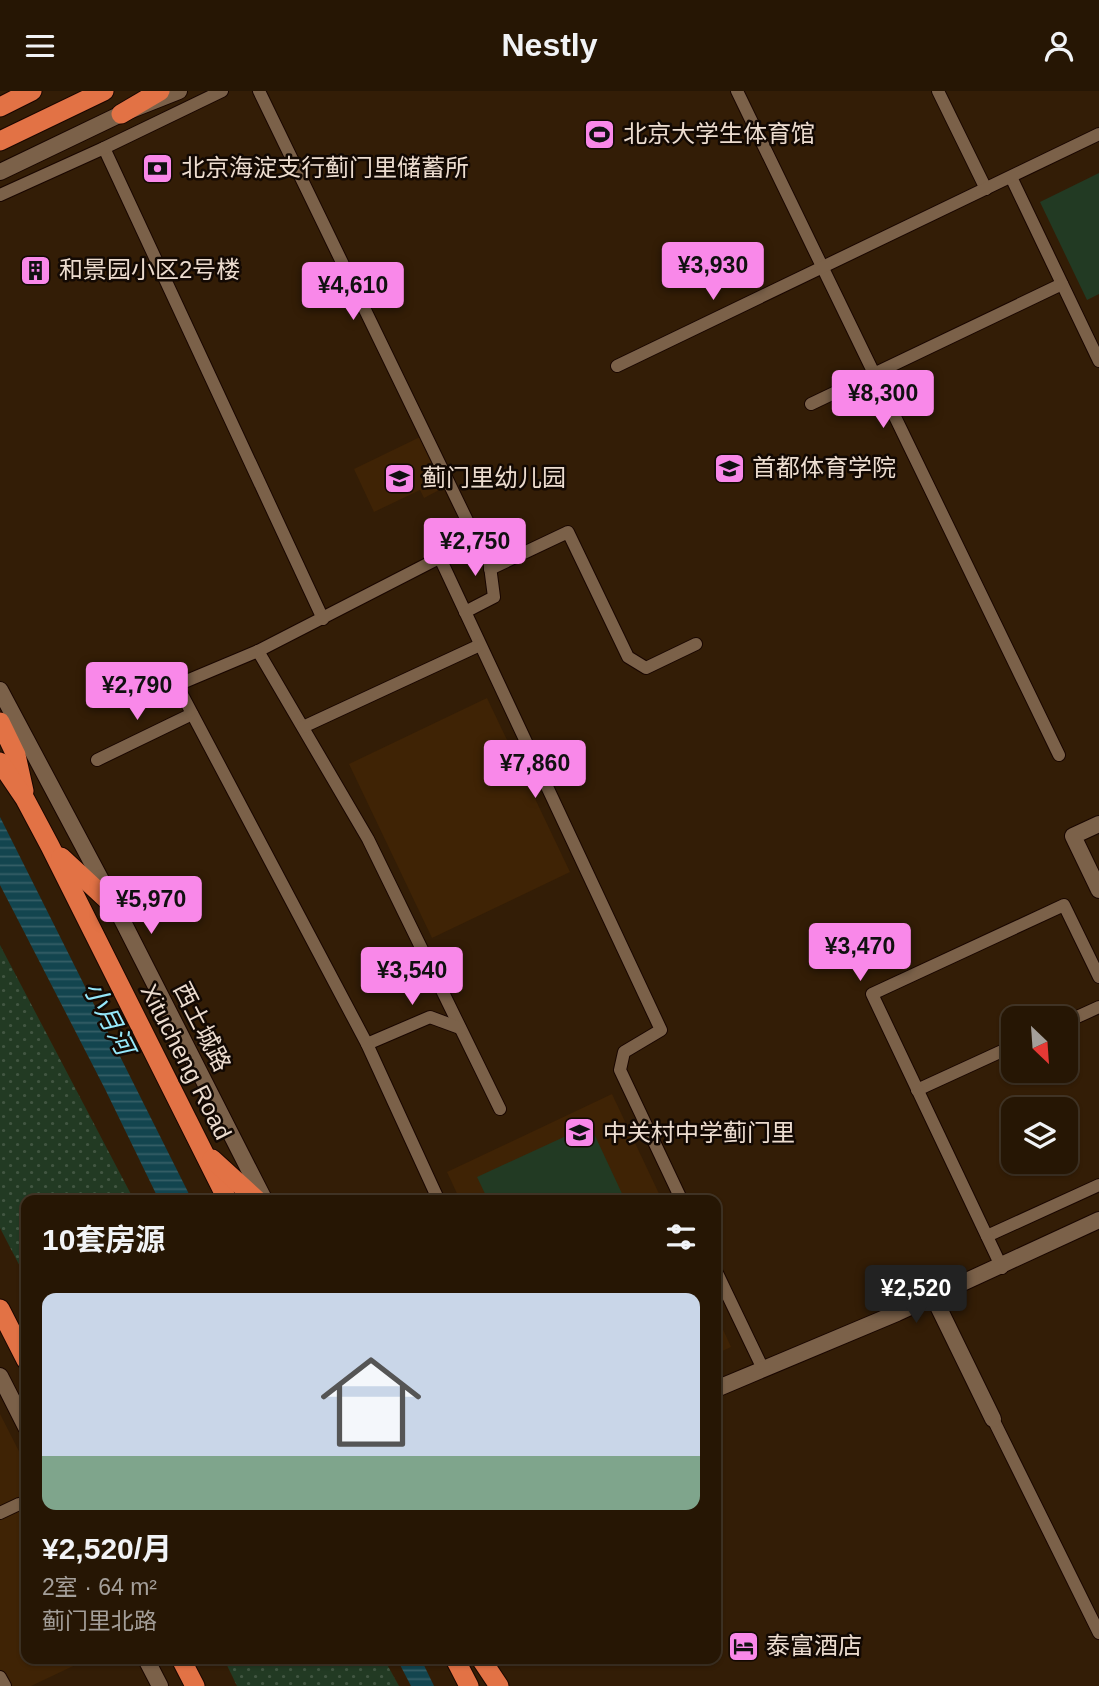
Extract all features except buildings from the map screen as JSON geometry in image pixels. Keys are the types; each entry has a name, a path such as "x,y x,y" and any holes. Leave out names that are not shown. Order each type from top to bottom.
{"highway":[{"path":"0,107 32,91"},
{"path":"0,141 104,91"},
{"path":"121,114 160,91"},
{"path":"0,722 16,755 25,799"},
{"name":"Xitucheng Road","path":"0,762 25,799 50,846 225,1195"},
{"path":"50,846 116,908"},
{"path":"204,1151 252,1195"},
{"path":"0,1309 21,1350"},
{"path":"184,1664 195,1686"},
{"path":"458,1664 469,1686"},
{"path":"485,1664 502,1686"}],"street":[{"path":"0,172 121,114 179,91"},
{"path":"0,195 222,91"},
{"path":"259,91 476,539 488,551 494,597 465,611"},
{"path":"737,91 1059,755"},
{"path":"938,91 986,189"},
{"path":"617,366 1099,134"},
{"path":"104,148 323,619"},
{"path":"1011,177 1099,361"},
{"path":"811,404 1062,285"},
{"path":"1086,336 1099,330"},
{"path":"490,569 568,532 628,657 646,668 696,645"},
{"path":"436,1195 367,1044 177,685 258,651 476,539"},
{"path":"439,556 661,1030 624,1052 620,1070 679,1195"},
{"path":"303,727 480,645"},
{"path":"258,651 368,839 500,1109"},
{"name":"西土城路","path":"0,690 116,908 262,1195"},
{"path":"97,759 192,714"},
{"path":"1099,824 1073,836 1099,890"},
{"path":"1002,1268 872,995 1064,905 1099,977"},
{"path":"1078,1017 1099,1007"},
{"path":"367,1044 430,1017 460,1028"},
{"path":"918,1090 1001,1052"},
{"path":"987,1236 1099,1185"},
{"path":"721,1387 897,1313 1099,1220"},
{"path":"721,1281 763,1369"},
{"path":"933,1296 1099,1633"},
{"path":"0,1376 21,1417"},
{"path":"0,1513 19,1504"},
{"path":"149,1664 160,1686"},
{"path":"493,1664 502,1686"},
{"path":"0,1677 5,1686"}],"shaded area":[{"name":"蓟门里幼儿园","path":"420,437 443,488 424,498 420,490 374,512 354,469"},
{"path":"487,698 570,872 432,938 349,764"},
{"name":"中关村中学蓟门里","path":"612,1094 660,1195 458,1195 447,1172"},
{"path":"721,1325 731,1347 721,1352"},
{"path":"0,1414 21,1455 21,1664 77,1664 31,1686 0,1686"}],"green space":[{"path":"1099,173 1099,294 1087,300 1040,202"},
{"path":"0,945 131,1195 21,1195 21,1268 0,1228"},
{"path":"590,1125 623,1195 486,1195 477,1177"},
{"path":"226,1664 387,1664 399,1686 237,1686"}],"water":[{"path":"0,817 189,1195 157,1195 0,885"},
{"path":"400,1664 423,1664 434,1686 411,1686"}],"place":[{"name":"北京大学生体育馆","path":"600,134"},
{"name":"北京海淀支行蓟门里储蓄所","path":"158,168"},
{"name":"和景园小区2号楼","path":"36,270"},
{"name":"首都体育学院","path":"729,468"},
{"name":"蓟门里幼儿园","path":"399,478"},
{"name":"中关村中学蓟门里","path":"580,1133"},
{"name":"泰富酒店","path":"743,1646"}],"water label":[{"name":"小月河","path":"109,1018"}]}
